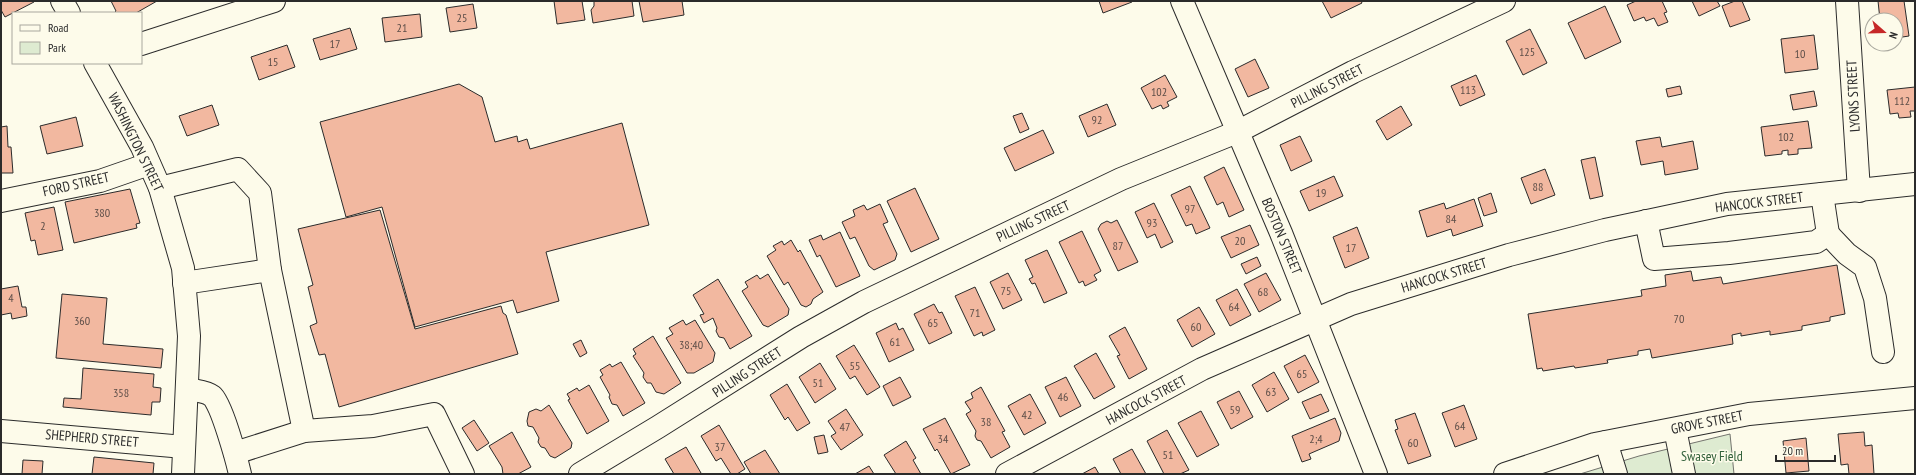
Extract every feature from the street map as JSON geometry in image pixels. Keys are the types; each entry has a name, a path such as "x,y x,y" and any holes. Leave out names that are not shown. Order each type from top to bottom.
{"street":[{"path":"62,1 68,12"},
{"path":"142,44 274,1"},
{"name":"BOSTON STREET","path":"1182,1 1316,320 1376,474"},
{"name":"PILLING STREET","path":"580,474 697,403 801,337 864,302 1121,179 1237,132 1353,72 1504,1"},
{"name":"LYONS STREET","path":"1847,1 1859,191"},
{"name":"WASHINGTON STREET","path":"96,64 149,164 160,188 183,268 189,336 188,389 183,474"},
{"name":"FORD STREET","path":"1,201 100,181 149,164"},
{"path":"160,188 238,169 260,193 270,270 304,431"},
{"name":"HANCOCK STREET","path":"1007,474 1202,369 1351,304 1509,255 1646,221 1727,204 1915,184"},
{"path":"1822,194 1828,234 1847,254 1866,267 1875,298 1883,352"},
{"path":"1646,221 1654,259 1729,253 1816,242 1828,234"},
{"path":"184,283 270,270"},
{"path":"188,389 214,397 235,453 240,474"},
{"name":"GROVE STREET","path":"1505,474 1552,467 1606,442 1749,414 1915,398"},
{"path":"235,453 304,431 373,426 434,414 463,474"},
{"path":"1675,429 1684,474"},
{"name":"SHEPHERD STREET","path":"1,431 184,447"},
{"path":"1606,442 1616,474"}],"green space":[{"name":"Swasey Field","path":"1730,434 1734,474 1580,474 1639,456"}],"building":[{"path":"1,1 34,2 12,12 5,17 1,10"},
{"path":"111,1 157,1 138,12 115,12 116,11"},
{"path":"554,1 582,1 585,20 557,24"},
{"path":"594,1 632,1 634,16 593,23 591,10 594,6"},
{"path":"639,1 682,1 684,15 643,22"},
{"path":"1099,1 1131,1 1132,2 1103,13"},
{"path":"1322,1 1361,1 1362,3 1331,18"},
{"path":"1636,1 1662,1 1667,12 1664,13 1668,22 1658,26 1654,18 1646,21 1644,17 1634,21 1627,5"},
{"path":"1692,1 1717,1 1720,6 1699,16"},
{"path":"1735,1 1742,1 1750,20 1730,27 1722,6"},
{"path":"1878,1 1904,1 1909,36 1904,37 1904,12 1879,12"},
{"path":"473,4 477,28 450,32 446,8"},
{"path":"1605,6 1621,42 1585,59 1568,23"},
{"path":"420,14 422,37 385,42 382,18"},
{"path":"350,28 357,49 320,60 313,39"},
{"path":"1530,29 1547,63 1523,75 1506,41"},
{"path":"1814,35 1818,69 1785,73 1781,39"},
{"path":"287,45 295,67 259,80 251,57"},
{"path":"1255,59 1269,88 1248,97 1235,69"},
{"path":"1165,75 1177,97 1167,102 1169,106 1163,109 1161,105 1152,109 1141,88"},
{"path":"1476,75 1485,95 1460,106 1451,86"},
{"path":"459,84 482,97 495,142 517,136 518,142 527,139 530,149 622,123 649,225 546,252 559,301 517,313 513,300 415,327 382,207 346,217 320,122"},
{"path":"1680,86 1682,94 1668,97 1666,89"},
{"path":"1915,87 1915,111 1910,111 1911,117 1899,118 1898,113 1890,114 1887,90"},
{"path":"1814,91 1817,106 1793,110 1790,95"},
{"path":"1107,104 1116,125 1088,137 1079,116"},
{"path":"212,105 219,125 187,136 179,116"},
{"path":"1401,106 1412,125 1387,140 1376,121"},
{"path":"1022,113 1029,129 1020,133 1013,116"},
{"path":"76,117 83,146 47,154 40,126"},
{"path":"1808,121 1812,148 1798,149 1798,154 1788,155 1788,150 1782,151 1782,154 1765,156 1761,127"},
{"path":"7,126 8,147 11,147 13,173 1,173 1,127"},
{"path":"1043,130 1054,153 1015,171 1004,148"},
{"path":"1300,136 1312,161 1291,171 1280,145"},
{"path":"1660,137 1662,147 1693,141 1698,169 1665,175 1663,161 1641,165 1636,141"},
{"path":"1595,157 1603,196 1590,199 1581,160"},
{"path":"1224,167 1244,210 1229,217 1223,202 1217,205 1204,177"},
{"path":"1545,169 1555,195 1531,204 1521,178"},
{"path":"1334,176 1343,196 1309,211 1300,191"},
{"path":"1190,186 1210,228 1196,234 1192,224 1186,226 1171,195"},
{"path":"915,188 939,239 911,252 887,201"},
{"path":"130,189 140,223 136,224 137,228 74,243 65,202"},
{"path":"1491,193 1497,212 1484,216 1478,198"},
{"path":"1474,199 1483,226 1453,236 1451,229 1427,237 1419,211 1444,203 1446,209"},
{"path":"1154,203 1173,242 1161,248 1155,234 1147,238 1135,212"},
{"path":"880,204 888,222 883,224 897,254 895,260 874,270 869,266 855,237 850,239 842,222 855,216 853,210 864,205 867,210"},
{"path":"54,207 63,250 38,255 35,240 31,241 25,213"},
{"path":"380,210 415,329 501,306 503,313 506,315 518,354 339,407 325,354 319,355 310,326 317,323 308,287 313,285 298,229"},
{"path":"1117,220 1138,262 1118,271 1098,229 1101,224 1107,221 1111,223"},
{"path":"1250,225 1259,245 1231,258 1221,237"},
{"path":"1357,227 1369,258 1345,268 1333,237"},
{"path":"1082,231 1101,271 1094,275 1097,280 1085,286 1083,281 1079,283 1059,242"},
{"path":"840,232 860,276 836,287 820,255 817,257 809,240 821,235 823,240"},
{"path":"791,240 798,252 800,250 823,292 813,299 811,304 806,307 801,305 788,282 784,285 767,256 776,250 773,246 782,241 784,245"},
{"path":"1047,250 1067,293 1044,303 1035,283 1032,284 1029,279 1033,277 1025,260"},
{"path":"1257,257 1261,266 1246,274 1241,264"},
{"path":"1837,265 1845,314 1830,317 1830,321 1802,326 1802,330 1770,335 1770,331 1741,336 1741,333 1732,335 1733,344 1652,358 1650,349 1638,351 1638,355 1607,360 1608,363 1543,371 1542,368 1537,369 1528,314 1642,296 1641,290 1666,286 1665,275 1691,271 1693,281 1721,277 1723,284"},
{"path":"1008,273 1022,300 1003,309 990,282"},
{"path":"1266,273 1281,300 1259,312 1244,284"},
{"path":"768,274 789,309 788,315 768,327 763,325 742,291 748,287 745,282 757,275 760,279"},
{"path":"718,279 752,336 730,349 724,338 719,337 713,318 704,323 700,315 704,314 693,295"},
{"path":"18,286 22,307 26,307 27,316 12,319 11,313 1,315 1,289"},
{"path":"975,287 995,330 983,336 982,332 974,336 955,296"},
{"path":"1237,289 1251,315 1230,326 1216,300"},
{"path":"62,294 107,298 103,344 163,349 161,368 56,358"},
{"path":"934,304 939,313 942,312 952,333 929,344 914,314"},
{"path":"1199,307 1215,334 1192,347 1177,320"},
{"path":"683,320 686,325 695,320 715,353 713,362 694,373 687,373 666,338 673,334 669,328"},
{"path":"896,323 899,330 903,328 914,350 889,362 876,333"},
{"path":"1125,327 1147,369 1129,379 1117,356 1120,355 1109,336"},
{"path":"653,336 681,383 664,394 656,392 651,383 647,383 643,377 644,373 633,356 636,354 633,349"},
{"path":"581,340 587,353 580,357 573,344"},
{"path":"854,345 880,387 867,395 855,376 850,379 836,356"},
{"path":"1096,353 1115,387 1094,399 1074,366"},
{"path":"1305,355 1319,382 1298,393 1284,366"},
{"path":"621,362 645,403 623,416 617,405 612,404 609,397 610,395 600,377 603,375 600,370 610,364 612,367"},
{"path":"820,363 836,389 815,403 799,377"},
{"path":"83,368 154,374 153,387 161,388 160,402 152,402 151,415 63,407 64,398 81,399"},
{"path":"1274,372 1289,399 1267,412 1252,385"},
{"path":"900,377 911,397 893,406 883,386"},
{"path":"1066,377 1081,406 1060,417 1045,387"},
{"path":"787,384 810,423 797,431 788,417 785,420 770,395"},
{"path":"589,385 609,421 587,434 568,400 570,399 567,394 577,388 579,391"},
{"path":"981,387 1005,431 1002,432 1010,447 991,458 981,441 977,440 975,436 976,431 966,414 971,411 965,402 973,398 971,393"},
{"path":"1239,391 1253,417 1231,429 1217,402"},
{"path":"1030,394 1046,423 1024,435 1008,406"},
{"path":"1321,394 1329,411 1310,419 1302,402"},
{"path":"549,405 572,443 571,448 555,458 550,456 545,448 541,447 538,442 539,438 533,427 528,426 527,421 529,412 536,409 541,411"},
{"path":"1464,405 1477,439 1455,447 1442,413"},
{"path":"846,409 863,435 841,450 831,436 836,433 828,421"},
{"path":"1201,411 1219,445 1197,457 1178,423"},
{"path":"1415,413 1431,456 1408,464 1395,430 1398,429 1395,420"},
{"path":"945,418 970,465 951,474 937,449 935,451 923,429"},
{"path":"1335,418 1341,433 1339,441 1309,454 1311,459 1302,462 1292,436"},
{"path":"474,420 489,443 477,451 462,428"},
{"path":"719,425 745,469 737,474 731,474 721,458 716,461 701,436"},
{"path":"1167,430 1189,470 1180,474 1164,474 1147,441"},
{"path":"512,432 531,467 518,474 503,474 502,467 489,446"},
{"path":"1864,432 1865,446 1872,445 1874,474 1849,474 1848,464 1841,465 1838,434"},
{"path":"824,435 828,452 818,454 814,437"},
{"path":"1806,438 1809,471 1786,473 1783,441"},
{"path":"906,441 916,458 913,460 921,474 896,474 884,455"},
{"path":"686,447 701,473 674,474 665,459"},
{"path":"1132,449 1146,474 1121,474 1113,459"},
{"path":"765,450 780,474 751,474 744,462"},
{"path":"94,457 154,463 153,474 92,474"},
{"path":"23,460 43,461 42,474 22,474"},
{"path":"869,466 874,474 855,474"},
{"path":"1095,467 1099,474 1082,474"}]}
